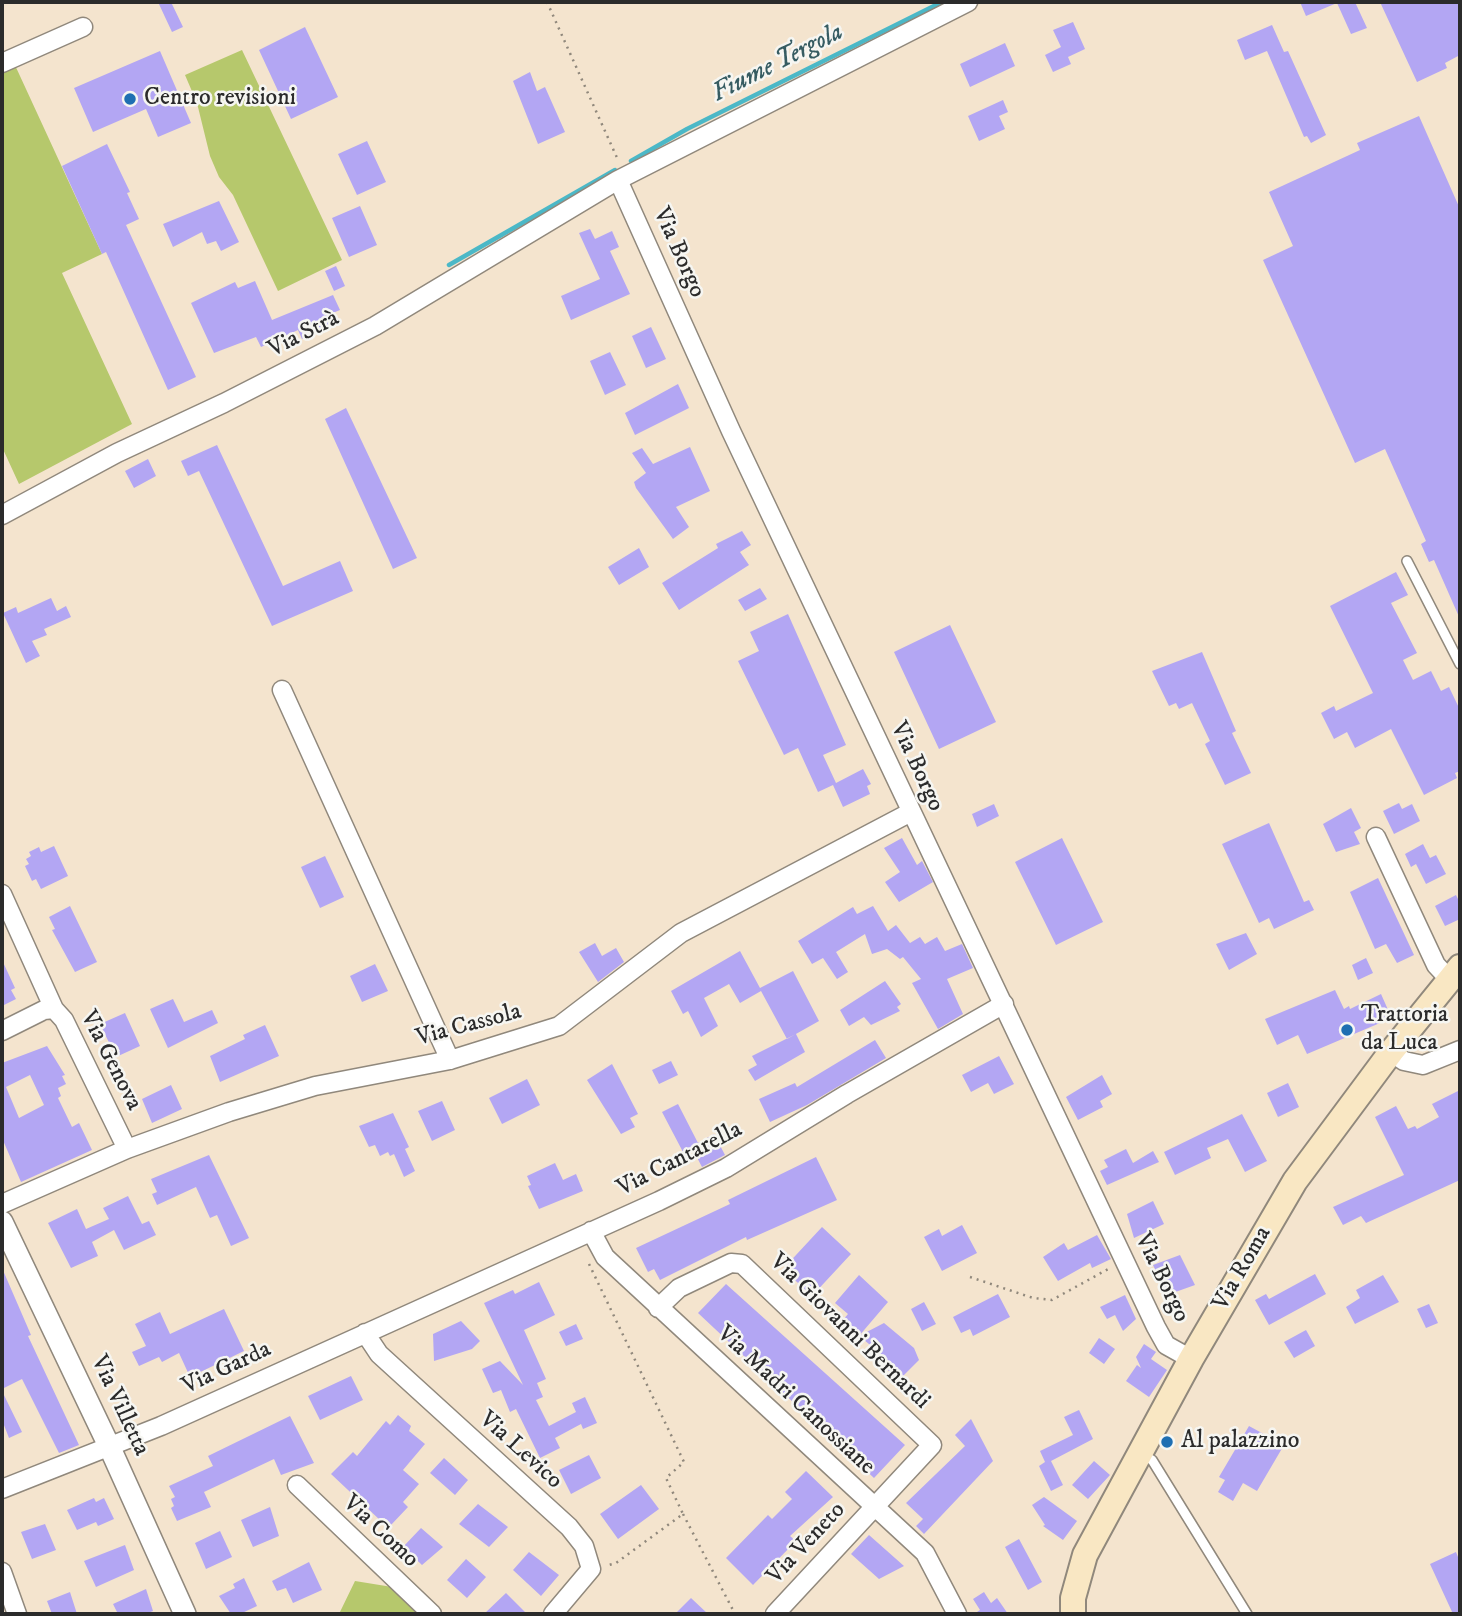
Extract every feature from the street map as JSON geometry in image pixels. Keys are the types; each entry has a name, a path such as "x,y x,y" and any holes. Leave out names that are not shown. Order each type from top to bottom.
{"main road":[{"name":"Via Roma","path":"1069,1609 1085,1555 1191,1359 1295,1181 1391,1052 1455,974"}],"street":[{"name":"Via Strà","path":"2,515 117,453 224,403 375,326 622,178 968,2"},
{"path":"2,63 83,27"},
{"name":"Via Borgo","path":"622,178 731,431 1125,1260 1167,1345 1191,1359"},
{"path":"282,690 450,1060"},
{"name":"Via Cassola","path":"2,1204 127,1149 229,1112 315,1086 450,1060 559,1026 681,933 911,812"},
{"path":"1376,837 1436,965 1455,974"},
{"path":"2,894 54,1009"},
{"name":"Via Cantarella","path":"365,1333 726,1168 847,1094 1004,1004"},
{"name":"Via Genova","path":"2,1031 44,1010 54,1009 64,1020 127,1149"},
{"path":"1391,1052 1404,1061 1423,1065 1460,1050"},
{"name":"Via Villetta","path":"2,1222 110,1448 185,1614"},
{"name":"Via Madri Canossiane","path":"591,1231 605,1257 925,1553 957,1614"},
{"name":"Via Giovanni Bernardi","path":"658,1308 680,1288 731,1263 742,1264 754,1273 932,1445 876,1508"},
{"name":"Via Garda","path":"2,1489 110,1448 365,1333"},
{"name":"Via Levico","path":"365,1333 379,1354 569,1527 584,1546 591,1569"},
{"name":"Via Como","path":"297,1485 327,1517 432,1614"},
{"name":"Via Veneto","path":"775,1614 860,1521 876,1508"},
{"path":"553,1614 591,1569"},
{"path":"2,1572 17,1614"}],"lane":[{"path":"1407,561 1460,664"},
{"path":"1139,1453 1152,1460 1247,1614"}],"path":[{"path":"547,2 622,178"},
{"path":"591,1231 586,1258 684,1462 666,1478 735,1614"},
{"path":"970,1277 1033,1298 1052,1300 1125,1260"},
{"path":"591,1569 616,1563 683,1514"}],"green space":[{"path":"242,50 342,260 278,291 233,195 219,177 210,156 197,103 185,75"},
{"path":"14,63 102,254 62,273 132,424 19,484 2,447 2,69"},
{"path":"355,1581 392,1587 419,1614 339,1614"}],"building":[{"path":"158,2 171,2 183,27 172,32"},
{"path":"1300,2 1355,2 1367,28 1351,34 1337,3 1306,16"},
{"path":"1380,2 1460,2 1460,55 1445,63 1447,68 1417,82"},
{"path":"1073,22 1085,49 1068,57 1071,64 1053,72 1045,55 1061,47 1053,30"},
{"path":"1272,25 1284,52 1288,51 1326,135 1311,143 1307,136 1304,137 1267,51 1245,60 1237,40"},
{"path":"305,27 338,97 291,119 259,50"},
{"path":"1005,43 1015,66 970,87 960,64"},
{"name":"Centro revisioni","path":"160,51 191,123 158,137 146,109 93,132 74,88"},
{"path":"530,72 537,91 545,87 565,132 538,144 513,81"},
{"path":"1003,100 1008,112 999,116 1005,129 979,141 968,116"},
{"path":"1419,116 1460,209 1460,619 1434,560 1429,562 1421,544 1426,541 1385,449 1355,463 1263,260 1293,246 1269,192 1360,150 1357,143"},
{"path":"367,141 386,182 357,195 338,154"},
{"path":"107,144 130,192 127,193 139,219 126,225 196,377 168,390 106,252 102,254 62,166"},
{"path":"219,201 239,242 221,251 216,241 207,244 202,232 173,247 163,224"},
{"path":"360,206 377,245 349,257 332,218"},
{"path":"590,229 595,239 612,231 619,247 610,251 630,294 571,320 561,296 600,279 579,233"},
{"path":"336,266 345,286 334,291 325,271"},
{"path":"255,281 272,320 333,295 340,310 328,315 333,325 302,339 298,330 261,347 256,337 214,353 191,303 235,282 238,288"},
{"path":"651,327 666,359 646,368 632,336"},
{"path":"610,352 626,385 605,395 590,361"},
{"path":"678,384 689,408 635,435 625,413"},
{"path":"346,408 417,558 393,569 325,419"},
{"path":"217,445 283,586 340,561 353,591 272,626 199,471 188,476 181,461"},
{"path":"690,447 710,491 676,507 689,527 673,539 636,488 634,482 646,473 632,453 642,448 653,464"},
{"path":"148,459 156,476 134,488 125,471"},
{"path":"742,531 751,545 740,552 749,565 679,610 662,583 718,548 716,544"},
{"path":"639,548 649,567 619,585 608,567"},
{"path":"1396,572 1408,595 1391,603 1417,653 1403,660 1413,680 1431,671 1441,691 1449,687 1460,710 1460,771 1455,773 1457,778 1424,795 1391,729 1355,748 1347,732 1334,739 1321,713 1334,706 1336,711 1373,693 1330,606"},
{"path":"760,588 767,599 745,611 738,600"},
{"path":"51,598 57,611 66,606 71,617 44,629 47,635 32,641 40,656 26,663 3,613 16,607 18,613"},
{"path":"788,614 846,745 823,755 836,783 863,769 871,784 867,786 870,794 843,807 833,785 818,792 798,748 784,755 738,661 759,651 750,632"},
{"path":"950,625 996,722 939,749 894,652"},
{"path":"1202,652 1236,731 1232,733 1251,773 1225,785 1205,744 1210,741 1192,703 1179,709 1176,703 1169,706 1152,671"},
{"path":"1399,803 1402,809 1412,804 1420,821 1394,834 1383,811"},
{"path":"994,804 999,816 977,827 972,814"},
{"path":"1351,808 1361,828 1354,832 1360,844 1336,852 1323,824"},
{"path":"1269,823 1304,902 1309,900 1314,910 1274,929 1269,918 1259,923 1222,844"},
{"path":"902,838 917,865 922,861 933,882 899,902 885,882 900,872 884,848"},
{"path":"1062,838 1103,922 1056,945 1015,862"},
{"path":"1423,844 1430,858 1436,855 1446,874 1426,884 1416,864 1411,867 1405,854"},
{"path":"54,846 68,876 41,889 36,879 32,881 25,866 29,864 26,859 31,856 29,852 39,847 41,852"},
{"path":"325,856 344,897 320,908 301,867"},
{"path":"1378,878 1414,955 1397,963 1386,944 1375,949 1350,892"},
{"path":"1456,895 1460,903 1460,919 1445,926 1435,906"},
{"path":"70,906 97,962 75,972 52,930 55,929 49,917"},
{"path":"873,906 888,931 896,925 910,943 920,937 925,944 937,937 945,951 962,944 973,968 947,979 963,1014 938,1029 912,983 921,979 903,957 900,959 887,949 872,954 865,934 836,952 848,972 837,979 823,958 812,964 798,941 853,907 857,914"},
{"path":"1246,933 1257,954 1229,970 1216,944"},
{"path":"595,943 602,956 616,948 624,962 598,982 579,952"},
{"path":"740,951 760,988 793,971 819,1021 787,1039 761,991 740,1003 729,984 704,998 718,1026 701,1037 688,1011 683,1014 671,991"},
{"path":"1366,958 1373,973 1358,980 1352,965"},
{"path":"2,960 15,988 11,990 16,999 2,1006"},
{"path":"375,964 388,991 362,1002 350,976"},
{"path":"885,981 901,1004 897,1007 900,1011 871,1025 864,1017 849,1026 840,1010"},
{"path":"1335,990 1344,1009 1349,1006 1350,1009 1381,994 1389,1012 1384,1015 1387,1020 1307,1054 1298,1035 1277,1045 1265,1019"},
{"path":"173,999 184,1022 212,1010 218,1023 168,1048 150,1009"},
{"path":"125,1013 140,1046 116,1057 100,1024"},
{"path":"265,1025 279,1056 220,1082 210,1056 245,1039 243,1035"},
{"path":"796,1034 805,1052 755,1081 748,1070 757,1065 752,1056"},
{"path":"875,1040 886,1058 807,1105 770,1122 759,1099 795,1083 797,1087"},
{"path":"47,1046 65,1075 62,1076 66,1084 58,1088 61,1096 58,1098 72,1127 79,1123 92,1150 21,1182 2,1138 2,1063","holes":["30,1075 44,1105 19,1118 6,1087"]},
{"path":"999,1056 1014,1084 994,1094 988,1083 971,1092 962,1075"},
{"path":"671,1061 678,1075 659,1084 652,1070"},
{"path":"612,1064 638,1114 630,1118 635,1127 621,1134 587,1080"},
{"path":"1102,1075 1112,1094 1100,1101 1103,1107 1078,1120 1066,1097"},
{"path":"527,1079 540,1105 502,1124 489,1098"},
{"path":"1288,1083 1299,1107 1278,1117 1267,1093"},
{"path":"171,1085 182,1109 152,1123 142,1099"},
{"path":"1460,1090 1460,1180 1366,1223 1361,1216 1343,1225 1333,1207 1404,1175 1375,1117 1396,1106 1408,1129 1415,1126 1417,1129 1439,1117 1432,1104"},
{"path":"442,1101 455,1130 432,1141 418,1111"},
{"path":"678,1104 698,1143 714,1134 725,1155 702,1167 692,1148 683,1152 662,1112"},
{"path":"393,1113 409,1147 405,1149 415,1171 404,1177 394,1154 390,1156 388,1152 380,1156 375,1145 369,1147 359,1126"},
{"path":"1242,1114 1267,1161 1245,1172 1228,1139 1207,1148 1211,1158 1175,1175 1164,1152"},
{"path":"1126,1149 1133,1163 1153,1151 1159,1162 1107,1185 1100,1171 1108,1167 1104,1160"},
{"path":"209,1155 249,1238 231,1246 217,1215 210,1218 196,1187 157,1205 152,1194 157,1192 151,1179"},
{"path":"816,1157 837,1200 747,1240 746,1237 660,1280 654,1269 648,1272 636,1248 730,1204 728,1200"},
{"path":"555,1163 563,1180 576,1174 583,1191 539,1209 528,1186 531,1185 527,1176"},
{"path":"128,1196 142,1224 149,1221 156,1235 124,1250 114,1230 92,1242 98,1256 71,1268 48,1223 77,1209 86,1229 109,1219 103,1208"},
{"path":"1153,1201 1164,1224 1134,1238 1127,1214"},
{"path":"962,1225 977,1253 942,1271 924,1237 939,1229 942,1236"},
{"path":"822,1227 851,1254 812,1296 783,1269"},
{"path":"1097,1235 1111,1259 1092,1268 1090,1263 1058,1281 1043,1257 1064,1243 1068,1250"},
{"path":"1180,1255 1195,1285 1167,1295 1153,1265"},
{"path":"2,1268 31,1335 28,1336 79,1445 59,1453 22,1379 2,1389"},
{"path":"1315,1274 1326,1294 1269,1325 1255,1300 1266,1294 1269,1299"},
{"path":"859,1275 888,1302 859,1336 842,1321 848,1314 835,1303"},
{"path":"1383,1275 1399,1302 1355,1324 1346,1307 1360,1298 1356,1290"},
{"path":"539,1282 555,1315 524,1330 546,1379 537,1383 543,1397 536,1400 549,1426 576,1412 572,1403 585,1397 597,1423 583,1429 581,1424 555,1438 560,1448 540,1458 516,1409 510,1412 501,1390 493,1393 482,1369 500,1361 523,1385 484,1303 513,1290 515,1294"},
{"path":"726,1284 905,1445 874,1478 698,1313"},
{"path":"998,1294 1010,1317 973,1336 970,1329 961,1333 953,1317"},
{"path":"1125,1295 1136,1319 1123,1331 1115,1315 1107,1319 1100,1307"},
{"path":"924,1302 936,1324 922,1331 911,1309"},
{"path":"1429,1304 1438,1323 1426,1328 1417,1309"},
{"path":"224,1309 244,1351 190,1377 179,1353 162,1362 159,1357 139,1366 132,1352 146,1346 135,1324 160,1312 170,1334"},
{"path":"461,1321 480,1341 472,1349 434,1361 433,1334"},
{"path":"884,1323 914,1348 919,1360 899,1380 869,1353 874,1348 859,1336"},
{"path":"576,1324 583,1339 566,1346 559,1332"},
{"path":"1306,1330 1315,1346 1294,1358 1284,1342"},
{"path":"1099,1338 1115,1349 1104,1364 1089,1353"},
{"path":"1144,1344 1156,1352 1151,1359 1167,1370 1149,1397 1126,1381 1137,1365 1141,1368 1136,1357"},
{"path":"351,1376 363,1400 320,1420 308,1396"},
{"path":"2,1391 22,1432 9,1438 2,1420"},
{"path":"1079,1410 1093,1439 1051,1461 1063,1485 1051,1491 1039,1466 1045,1462 1040,1451 1073,1435 1064,1417"},
{"path":"398,1415 411,1426 409,1431 425,1444 403,1470 419,1484 403,1502 408,1507 391,1525 384,1518 381,1521 331,1474 353,1452 357,1456 386,1421 390,1425"},
{"path":"290,1416 314,1463 281,1475 274,1459 204,1492 211,1507 177,1521 171,1508 174,1506 171,1499 175,1497 169,1486 213,1466 208,1456"},
{"path":"971,1419 993,1461 924,1534 916,1526 923,1519 906,1503 965,1446 955,1435"},
{"path":"1249,1426 1284,1445 1257,1491 1243,1483 1233,1501 1218,1492 1225,1480 1219,1477"},
{"path":"589,1455 601,1478 571,1494 559,1470"},
{"path":"444,1458 468,1480 455,1495 430,1473"},
{"path":"1094,1461 1110,1475 1088,1499 1072,1485"},
{"path":"806,1471 833,1497 790,1536 796,1541 753,1585 726,1558 768,1515 772,1519 792,1499 785,1492"},
{"path":"641,1485 659,1509 618,1539 600,1514"},
{"path":"1044,1497 1077,1521 1063,1540 1043,1526 1045,1525 1032,1505"},
{"path":"94,1498 96,1502 104,1498 114,1519 98,1526 96,1522 77,1530 67,1510"},
{"path":"478,1504 508,1527 489,1547 459,1524"},
{"path":"270,1507 279,1536 253,1547 241,1520"},
{"path":"45,1524 56,1550 32,1559 21,1532"},
{"path":"421,1528 443,1547 422,1565 403,1547"},
{"path":"220,1531 232,1557 206,1569 195,1543"},
{"path":"869,1535 904,1566 879,1579 851,1554"},
{"path":"1019,1539 1042,1582 1028,1590 1005,1547"},
{"path":"125,1545 134,1570 96,1587 84,1561"},
{"path":"529,1552 559,1575 541,1596 513,1570"},
{"path":"1456,1552 1460,1562 1460,1614 1453,1614 1430,1564"},
{"path":"466,1559 486,1577 467,1598 447,1580"},
{"path":"309,1562 322,1590 293,1603 286,1588 277,1591 272,1581"},
{"path":"244,1578 257,1606 240,1614 231,1614 219,1596 235,1588 233,1584"},
{"path":"146,1589 153,1611 145,1614 118,1614 113,1604"},
{"path":"70,1592 77,1614 52,1614 47,1601"},
{"path":"984,1592 991,1603 997,1598 1008,1614 974,1614 980,1610 973,1599"},
{"path":"506,1593 527,1614 484,1614"},
{"path":"691,1598 708,1614 675,1614"}],"waterway":[{"name":"Fiume Tergola","path":"631,161 687,129 942,2"},
{"name":"Fiume Tergola","path":"449,265 615,170"}],"place":[{"name":"Centro revisioni","path":"130,99"},
{"name":"Trattoria da Luca","path":"1347,1030"},
{"name":"Al palazzino","path":"1167,1442"}]}
